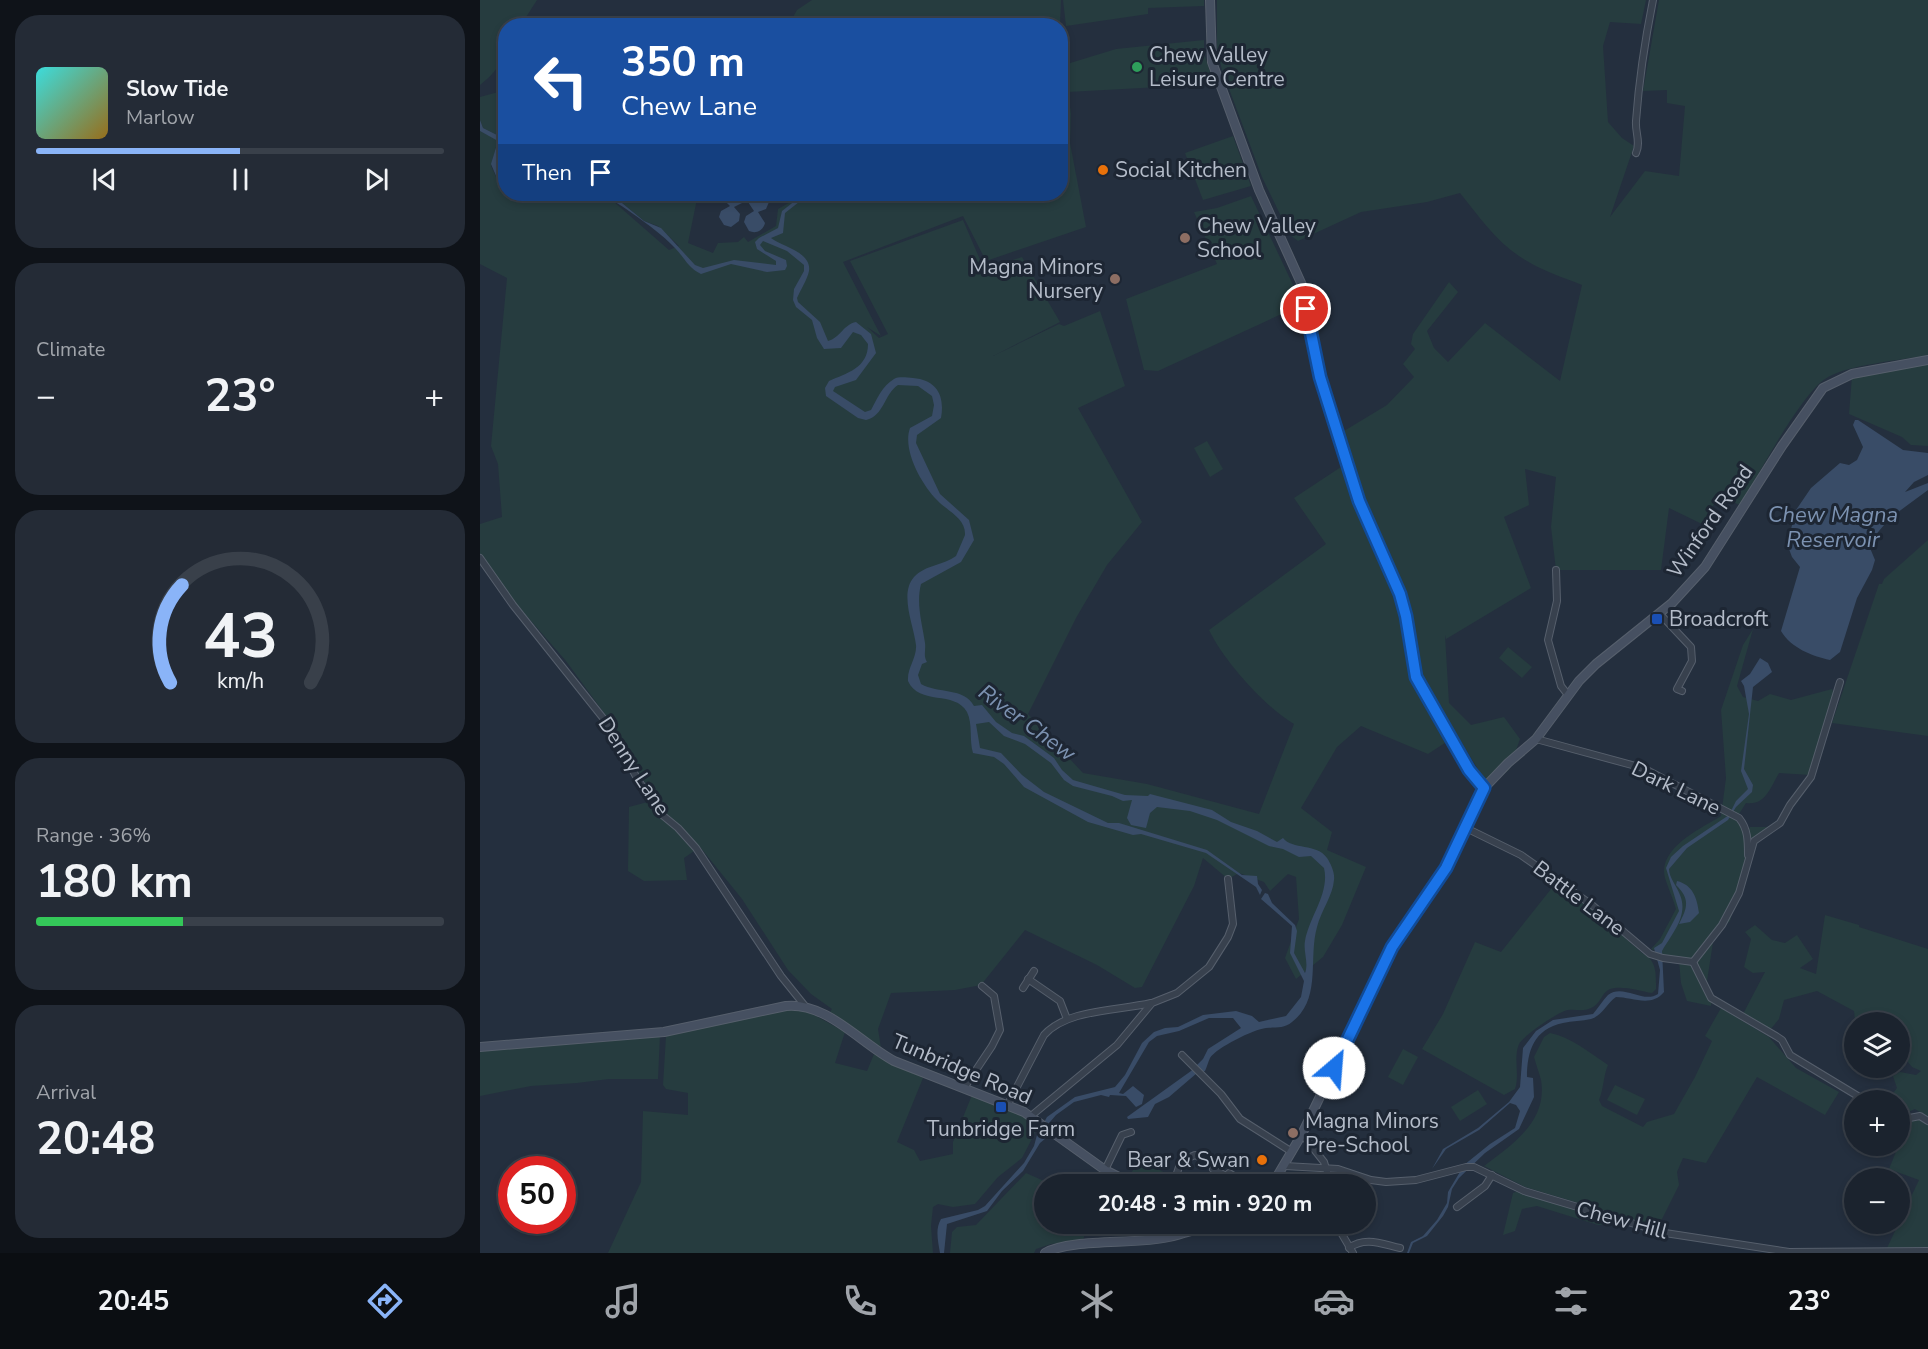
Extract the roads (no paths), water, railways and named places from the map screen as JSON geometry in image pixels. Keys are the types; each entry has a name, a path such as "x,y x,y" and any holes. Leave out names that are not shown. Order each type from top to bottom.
{"main road":[{"path":"1210,0 1212,62 1259,190 1302,285 1320,377 1359,501 1400,594 1416,677 1469,770 1484,788"},
{"name":"Winford Road","path":"1280,1174 1302,1134 1392,947 1446,868 1484,788 1536,739 1579,681 1609,651 1660,614 1706,567 1782,446 1822,388 1852,374 1928,360"},
{"path":"480,1047 664,1032 765,1009 805,1006"},
{"name":"Tunbridge Road","path":"805,1006 845,1027 879,1053 894,1061 1008,1104 1030,1116 1113,1174"},
{"path":"1045,1253 1070,1246 1122,1244 1179,1234"}],"street":[{"path":"1636,153 1639,147 1636,124 1645,41 1653,0"},
{"name":"Denny Lane","path":"480,558 513,605 608,723 661,814 678,828 696,848 774,966 805,1006"},
{"path":"1556,570 1557,601 1548,640 1561,686 1568,695"},
{"path":"1660,614 1691,647 1692,661 1677,689"},
{"path":"1840,682 1811,777 1780,823 1754,841 1739,893 1722,924 1693,962 1711,998 1782,1040 1790,1055 1848,1090"},
{"name":"Dark Lane","path":"1536,739 1643,768 1739,818 1748,836 1748,859"},
{"name":"Battle Lane","path":"1466,828 1521,855 1592,905 1650,954 1693,962"},
{"path":"1008,1104 1044,1035 1052,1026 1067,1018 1152,1003 1177,993 1209,967 1218,956 1233,924 1228,879"},
{"path":"1202,963 1209,967"},
{"path":"1023,988 1034,971"},
{"path":"1028,979 1060,1001 1067,1018"},
{"path":"964,1088 1000,1030 994,996 982,986"},
{"path":"1030,1116 1117,1045 1152,1003"},
{"path":"1182,1055 1221,1094 1240,1119 1292,1152"},
{"path":"1910,1118 1920,1116 1928,1121"},
{"path":"1105,1170 1122,1135 1131,1132"},
{"path":"1302,1134 1324,1162 1327,1174"},
{"path":"1177,1174 1181,1161 1195,1155 1215,1164 1212,1169 1222,1174"},
{"name":"Chew Hill","path":"1285,1166 1344,1170 1371,1180 1386,1182 1416,1180 1466,1167 1479,1168 1524,1191 1655,1230 1788,1252 1928,1251"},
{"path":"1457,1207 1485,1186 1492,1175"},
{"path":"1464,1202 1468,1209"},
{"path":"1342,1234 1351,1250 1359,1240 1398,1249"}],"water":[{"path":"480,120 483,128 498,136 498,141 480,131"},
{"path":"498,141 498,181 491,164"},
{"path":"613,201 620,201 644,221 661,228 695,265 703,268 734,260 776,265 776,261 757,249 755,242 778,228 782,211 795,201 800,201 785,213 783,233 771,238 801,254 809,264 808,274 797,298 798,302 820,322 828,341 836,337 848,325 856,322 871,334 876,353 856,380 835,387 833,391 865,412 871,410 883,389 896,378 921,379 938,390 942,403 941,418 917,435 916,443 940,494 969,520 974,540 961,562 921,584 919,606 927,662 922,664 918,675 921,684 957,693 970,700 974,706 982,705 996,722 1012,733 1024,736 1054,758 1073,780 1125,795 1148,796 1150,794 1212,810 1231,822 1257,831 1277,842 1283,838 1292,844 1317,850 1327,858 1332,869 1333,886 1319,921 1315,939 1311,990 1301,1013 1292,1022 1283,1027 1266,1028 1253,1032 1227,1044 1210,1058 1205,1071 1197,1073 1169,1097 1155,1104 1148,1117 1128,1119 1127,1117 1191,1071 1203,1059 1208,1049 1241,1028 1233,1018 1209,1018 1179,1031 1157,1036 1149,1042 1119,1093 1123,1094 1133,1086 1144,1095 1142,1104 1136,1107 1126,1096 1101,1095 1074,1102 1056,1115 1050,1122 1046,1138 1040,1143 1023,1171 1002,1191 987,1211 947,1224 944,1253 940,1253 938,1240 938,1227 941,1219 978,1210 985,1206 1024,1163 1047,1117 1075,1097 1115,1087 1125,1075 1142,1043 1154,1032 1178,1027 1203,1015 1236,1011 1252,1016 1259,1022 1286,1016 1301,997 1304,981 1290,953 1292,926 1261,899 1265,893 1268,894 1272,903 1295,925 1297,931 1294,953 1305,973 1305,941 1322,896 1324,868 1311,856 1299,857 1283,849 1269,846 1217,820 1190,811 1157,807 1150,813 1146,828 1131,825 1127,818 1132,800 1123,801 1073,786 1064,780 1051,763 1025,744 1004,736 989,722 976,724 980,748 1001,753 1022,775 1044,792 1108,823 1119,823 1207,850 1242,875 1257,876 1262,890 1260,895 1256,887 1206,853 1141,834 1133,835 1088,822 1024,787 1004,764 994,757 973,753 969,717 961,705 954,701 920,693 913,689 908,681 916,645 908,601 910,584 918,573 956,556 965,535 959,519 925,486 911,456 908,437 910,428 932,416 934,405 932,396 918,386 898,385 877,414 866,420 858,418 826,396 825,388 829,381 860,364 867,352 868,344 861,335 853,332 841,348 824,349 817,338 812,320 796,307 793,300 794,289 804,271 804,265 787,251 763,241 760,245 765,251 786,260 785,270 767,272 731,264 701,274 693,269 669,242"},
{"path":"725,201 742,201 734,207 740,214 739,221 731,227 724,225 719,217 721,211 730,206"},
{"path":"748,202 769,202 766,209 758,212 765,223 759,231 749,231 744,222 746,216 754,211"},
{"name":"Chew Magna Reservoir","path":"1855,420 1903,450 1928,453 1928,475 1914,482 1905,492 1928,483 1928,490 1890,518 1873,538 1870,548 1875,560 1872,570 1857,598 1840,652 1830,660 1802,650 1790,642 1781,631 1800,567 1789,549 1790,533 1796,510 1811,488 1840,463 1849,465 1857,460 1863,447 1853,425"},
{"path":"1760,658 1768,663 1772,672 1753,687 1744,769 1753,785 1752,792 1736,807 1728,820 1687,848 1669,869 1670,876 1680,895 1682,910 1678,925 1662,951 1664,992 1659,997 1647,1001 1616,997 1595,1017 1553,1026 1539,1036 1534,1042 1527,1067 1527,1077 1533,1078 1534,1097 1519,1129 1485,1153 1459,1178 1452,1189 1448,1207 1443,1216 1427,1236 1413,1243 1407,1253 1411,1242 1423,1236 1437,1220 1447,1203 1448,1192 1464,1165 1515,1128 1520,1111 1516,1105 1510,1103 1479,1130 1446,1149 1432,1169 1443,1149 1478,1128 1509,1102 1520,1087 1523,1048 1536,1031 1553,1020 1593,1014 1608,995 1614,992 1620,991 1646,997 1658,994 1660,970 1654,948 1662,943 1679,911 1666,868 1671,857 1683,846 1729,815 1736,801 1748,789 1741,771 1749,714 1741,681 1750,674"},
{"path":"1677,881 1687,886 1693,893 1699,913 1690,922 1679,924 1686,903 1684,895 1676,885"}],"place":[{"name":"Chew Valley Leisure Centre","path":"1137,67"},
{"name":"Social Kitchen","path":"1103,170"},
{"name":"Chew Valley School","path":"1185,238"},
{"name":"Magna Minors Nursery","path":"1115,279"},
{"name":"Broadcroft","path":"1657,619"},
{"name":"Tunbridge Farm","path":"1001,1107"},
{"name":"Magna Minors Pre-School","path":"1293,1133"},
{"name":"Bear & Swan","path":"1262,1160"}],"water label":[{"name":"River Chew","path":"1027,723"}]}
